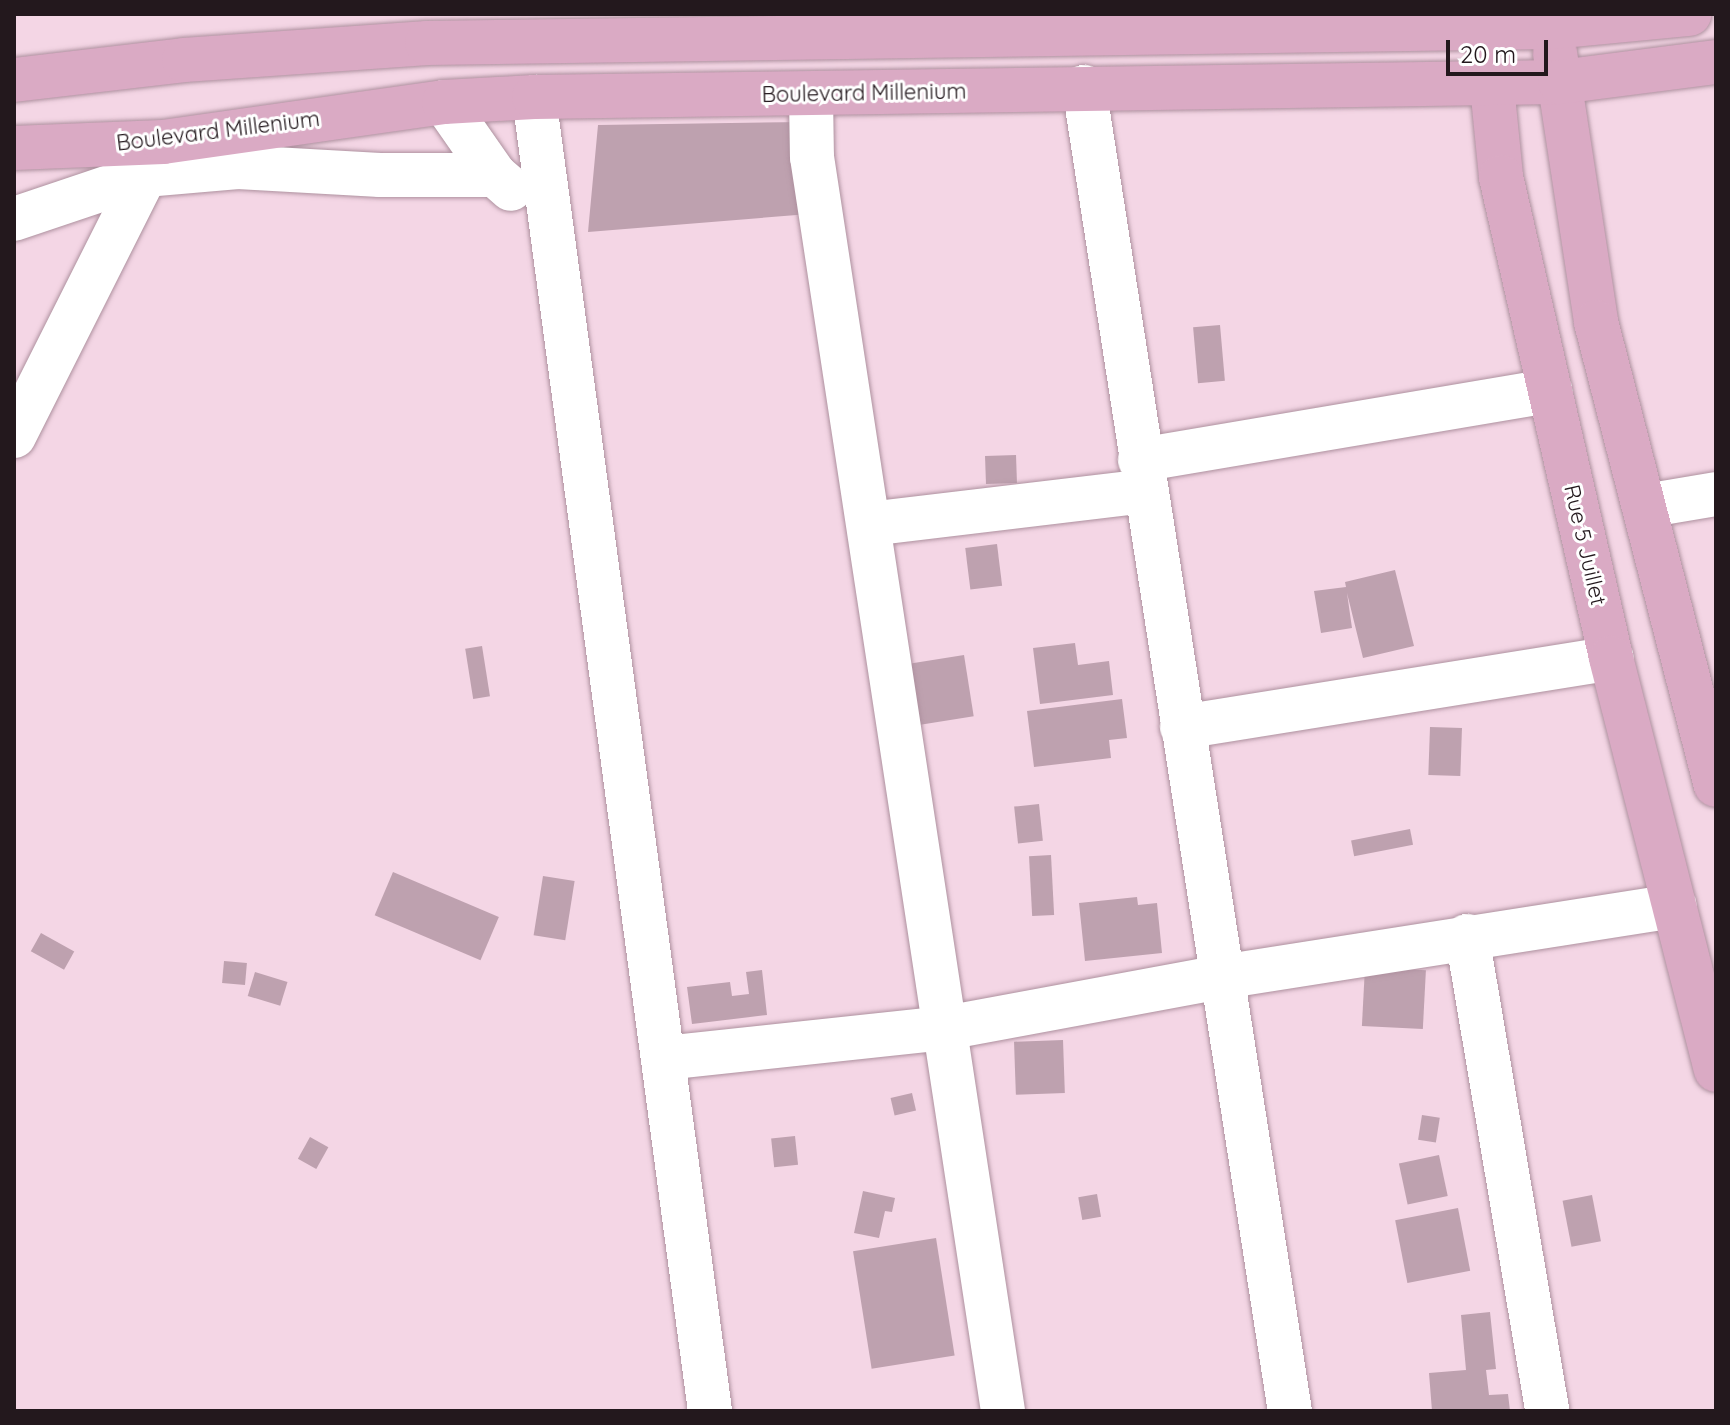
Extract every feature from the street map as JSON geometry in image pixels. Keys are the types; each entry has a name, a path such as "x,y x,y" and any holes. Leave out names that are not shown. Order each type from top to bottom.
{"main road":[{"path":"14,80 184,60 676,26 1486,21 1689,14"},
{"path":"1552,20 1596,322 1716,785"},
{"name":"Rue 5 Juillet","path":"1486,21 1501,177 1611,658 1716,1070"},
{"name":"Boulevard Millenium","path":"14,148 154,159 444,102 534,97 811,96 1084,87 1560,82 1716,62"}],"street":[{"path":"1084,87 1290,1411"},
{"path":"811,96 812,157 1003,1411"},
{"path":"534,97 710,1411"},
{"path":"444,102 495,175 551,226"},
{"path":"14,219 154,159 380,175 495,175"},
{"path":"14,436 154,159"},
{"path":"869,524 1143,476 1550,391"},
{"path":"1645,506 1716,494"},
{"path":"1182,727 1611,658"},
{"path":"664,1058 945,1028 1221,977 1467,936 1674,906"},
{"path":"1467,936 1547,1411"}],"building":[{"path":"804,122 809,214 588,232 598,125"},
{"path":"1220,325 1225,381 1198,383 1193,327"},
{"path":"1016,455 1017,483 986,484 985,456"},
{"path":"997,544 1002,586 970,590 965,548"},
{"path":"1395,570 1414,646 1363,658 1347,593 1352,628 1321,633 1314,591 1346,587 1345,582"},
{"path":"1075,643 1078,665 1109,661 1113,695 1040,704 1033,648"},
{"path":"482,646 490,696 473,699 465,649"},
{"path":"964,655 974,716 902,728 892,666"},
{"path":"1122,699 1127,738 1109,740 1111,758 1034,767 1027,711"},
{"path":"1430,727 1462,728 1460,776 1428,775"},
{"path":"1039,804 1043,841 1018,843 1014,807"},
{"path":"1410,829 1413,845 1354,856 1351,840"},
{"path":"1051,855 1054,915 1032,916 1029,856"},
{"path":"393,872 499,917 480,960 375,915"},
{"path":"543,876 575,881 565,940 534,935"},
{"path":"1137,897 1138,905 1157,903 1162,953 1085,961 1079,903"},
{"path":"41,933 74,951 64,970 31,951"},
{"path":"224,961 247,963 245,985 222,983"},
{"path":"1365,967 1426,970 1423,1029 1362,1026"},
{"path":"762,970 767,1015 692,1024 687,987 730,982 732,996 749,994 746,972"},
{"path":"255,972 288,982 280,1006 248,996"},
{"path":"1063,1040 1065,1093 1016,1095 1014,1042"},
{"path":"912,1093 916,1111 895,1115 891,1098"},
{"path":"1422,1115 1440,1118 1436,1143 1418,1140"},
{"path":"795,1136 798,1165 774,1167 771,1139"},
{"path":"310,1137 328,1147 316,1169 298,1159"},
{"path":"1439,1155 1448,1196 1408,1205 1399,1164"},
{"path":"863,1191 895,1198 892,1212 885,1211 879,1238 854,1233"},
{"path":"1097,1194 1101,1217 1082,1220 1078,1197"},
{"path":"1592,1195 1601,1241 1572,1247 1563,1201"},
{"path":"1458,1208 1470,1271 1407,1283 1395,1220"},
{"path":"936,1238 955,1356 872,1369 853,1251"},
{"path":"1490,1312 1496,1369 1486,1370 1489,1395 1508,1394 1510,1411 1432,1411 1429,1373 1466,1370 1461,1315"}]}
